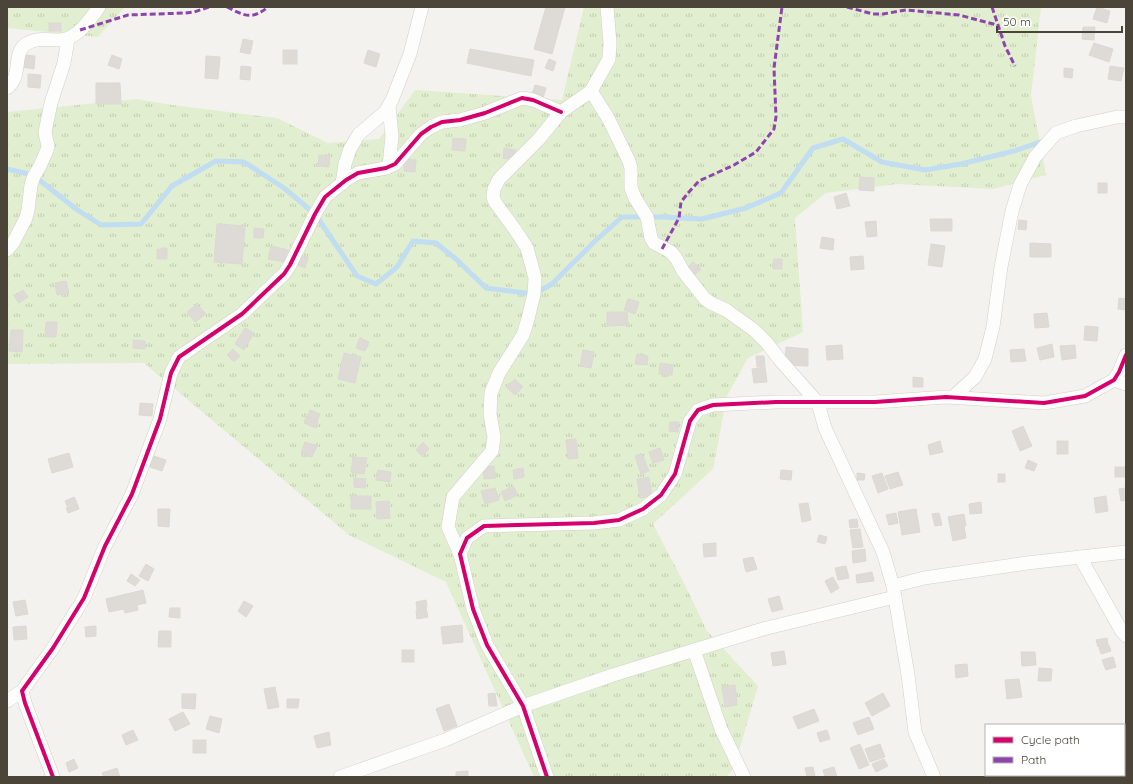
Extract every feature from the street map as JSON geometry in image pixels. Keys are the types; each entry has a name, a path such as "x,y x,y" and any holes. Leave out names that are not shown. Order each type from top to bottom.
{"street":[{"path":"7,88 13,82 17,70 18,55 26,44 37,40 60,40 68,38 80,30 99,7"},
{"path":"342,184 345,164 350,149 359,134 385,112 389,106 410,54 422,7"},
{"path":"547,777 523,706 487,645 473,609 460,554 448,527 452,497 492,451 494,437 490,414 490,393 499,373 523,335 534,294 535,278 527,248 495,202 493,197 494,189 499,179 538,140 561,112 591,90 609,59 610,43 607,7"},
{"path":"7,250 26,218 31,185 47,150 45,134 46,128 51,103 64,63 68,38"},
{"path":"591,90 608,118 630,161 631,188 635,198 647,217 651,238 654,244 671,252 704,299 711,304 726,310 754,330 818,403 824,428 884,552 894,592 908,675 915,732 934,777"},
{"path":"7,701 22,691 54,648 84,598 105,546 132,494 160,419 171,373 179,357 242,314 284,274 325,197 358,173 389,167 395,164 421,134 442,122 460,120 485,114 522,98 534,100 561,112"},
{"path":"389,106 392,136 389,167"},
{"path":"953,397 975,377 985,359 993,327 1001,267 1012,211 1020,185 1035,157 1056,133 1076,126 1117,117 1126,117"},
{"path":"460,554 467,538 484,526 594,523 619,520 643,509 661,495 675,474 690,421 698,410 713,405 776,402 874,402 953,397 1044,403 1085,396 1120,382 1119,372 1126,355"},
{"path":"340,777 446,740 523,706 613,675 763,629 894,592 924,578 1126,552"},
{"path":"1080,557 1121,630 1126,636"},
{"path":"694,650 721,729 744,777"},
{"path":"22,691 25,703 54,777"}],"green space":[{"path":"7,7 124,8 98,37 7,28"},
{"path":"584,7 1041,7 1031,96 1046,175 993,189 897,184 826,193 795,218 803,332 748,358 727,396 713,469 653,524 707,631 758,686 734,768 726,777 534,777 446,582 349,535 144,363 7,364 7,112 137,99 277,118 328,143 379,139 415,90 562,100"}],"building":[{"path":"546,7 565,7 552,54 534,49"},
{"path":"1097,7 1110,11 1107,23 1093,19"},
{"path":"49,23 61,23 61,31 49,31"},
{"path":"1083,27 1095,27 1094,40 1082,39"},
{"path":"243,39 253,41 250,54 240,52"},
{"path":"1094,43 1113,49 1109,62 1089,55"},
{"path":"470,49 534,60 531,76 467,63"},
{"path":"283,50 297,50 297,64 283,64"},
{"path":"368,50 380,54 376,67 364,63"},
{"path":"24,55 35,56 34,69 22,67"},
{"path":"112,55 122,59 119,69 108,65"},
{"path":"206,56 220,57 218,79 205,78"},
{"path":"549,59 556,62 553,71 545,68"},
{"path":"241,66 251,67 250,80 240,79"},
{"path":"1110,66 1124,68 1121,81 1108,79"},
{"path":"1064,68 1073,69 1072,78 1064,77"},
{"path":"28,74 41,75 40,88 28,87"},
{"path":"96,83 120,83 121,104 96,104"},
{"path":"535,85 546,88 543,98 532,94"},
{"path":"453,138 466,139 465,151 452,150"},
{"path":"504,148 516,150 514,160 503,158"},
{"path":"319,155 330,156 329,167 318,166"},
{"path":"404,159 416,160 415,172 404,171"},
{"path":"860,177 874,178 874,191 859,190"},
{"path":"1098,183 1107,183 1107,193 1098,193"},
{"path":"846,193 850,206 837,209 834,197"},
{"path":"930,219 952,219 952,231 931,231"},
{"path":"1019,220 1027,221 1026,230 1018,229"},
{"path":"876,221 877,236 867,237 865,222"},
{"path":"217,224 245,226 242,264 214,262"},
{"path":"254,228 264,229 263,238 254,238"},
{"path":"822,237 834,239 833,250 820,248"},
{"path":"1030,243 1051,244 1051,257 1030,257"},
{"path":"931,244 945,246 942,267 928,265"},
{"path":"271,246 293,251 291,263 268,259"},
{"path":"167,248 167,259 157,259 157,249"},
{"path":"297,254 308,258 305,268 293,263"},
{"path":"863,256 864,269 851,270 850,257"},
{"path":"774,259 782,259 782,269 773,269"},
{"path":"693,262 701,269 691,278 684,271"},
{"path":"66,281 69,293 57,295 55,283"},
{"path":"23,290 28,297 19,303 14,296"},
{"path":"1119,298 1126,299 1126,310 1118,309"},
{"path":"628,299 639,302 635,314 624,310"},
{"path":"197,304 206,314 195,322 187,312"},
{"path":"607,312 627,312 628,325 607,326"},
{"path":"1047,313 1049,327 1035,328 1034,314"},
{"path":"46,322 57,322 56,337 45,337"},
{"path":"1085,326 1098,327 1097,341 1084,340"},
{"path":"245,328 254,333 244,350 235,344"},
{"path":"11,330 23,330 22,352 9,351"},
{"path":"360,338 369,342 365,351 356,348"},
{"path":"133,340 145,341 145,349 133,348"},
{"path":"1052,344 1054,357 1040,360 1037,348"},
{"path":"842,345 843,359 827,360 826,346"},
{"path":"1075,345 1076,358 1062,360 1060,346"},
{"path":"786,347 808,349 808,366 785,365"},
{"path":"233,349 240,356 234,362 227,355"},
{"path":"1024,349 1026,361 1011,362 1010,350"},
{"path":"583,350 594,352 591,368 580,366"},
{"path":"344,353 361,357 355,383 338,379"},
{"path":"637,354 648,356 647,365 635,364"},
{"path":"756,356 764,356 765,366 757,367"},
{"path":"660,363 673,365 672,375 659,374"},
{"path":"765,367 767,382 754,383 752,369"},
{"path":"913,377 923,378 923,387 913,387"},
{"path":"515,379 523,387 515,395 506,387"},
{"path":"140,403 153,404 152,416 139,415"},
{"path":"310,410 320,414 317,421 307,417"},
{"path":"306,417 318,422 316,428 304,423"},
{"path":"670,422 679,422 678,432 669,431"},
{"path":"1023,426 1032,446 1020,451 1012,431"},
{"path":"576,439 578,458 568,459 566,440"},
{"path":"940,441 943,452 930,455 928,445"},
{"path":"1057,441 1068,441 1068,454 1057,454"},
{"path":"305,442 317,446 312,457 301,453"},
{"path":"423,442 429,449 422,456 416,450"},
{"path":"660,448 664,460 653,463 649,452"},
{"path":"69,453 73,467 52,473 48,459"},
{"path":"642,454 649,471 641,474 635,456"},
{"path":"154,456 166,460 162,471 150,467"},
{"path":"353,457 367,458 364,474 351,472"},
{"path":"1028,460 1037,464 1034,471 1025,468"},
{"path":"494,466 496,478 484,479 483,467"},
{"path":"1115,467 1126,467 1126,477 1115,477"},
{"path":"523,468 524,477 514,479 513,470"},
{"path":"378,470 391,472 390,482 376,480"},
{"path":"781,470 792,471 791,480 780,479"},
{"path":"898,472 903,485 890,489 885,476"},
{"path":"857,473 865,474 864,480 857,480"},
{"path":"882,473 888,489 878,493 872,476"},
{"path":"998,474 1005,474 1005,482 998,482"},
{"path":"649,477 652,496 640,498 637,479"},
{"path":"354,478 366,479 365,488 354,487"},
{"path":"513,486 518,495 505,501 501,492"},
{"path":"495,488 499,500 485,504 481,491"},
{"path":"1126,488 1126,500 1121,501 1119,489"},
{"path":"351,496 371,496 371,509 351,509"},
{"path":"1106,496 1108,511 1096,513 1094,498"},
{"path":"74,497 77,502 67,506 65,501"},
{"path":"389,501 390,518 377,519 376,502"},
{"path":"981,502 982,513 970,514 969,504"},
{"path":"77,503 79,509 68,513 66,508"},
{"path":"808,503 811,520 802,522 799,504"},
{"path":"158,509 170,509 169,527 158,526"},
{"path":"916,509 920,532 902,535 898,512"},
{"path":"896,513 898,523 889,525 886,515"},
{"path":"939,513 942,525 935,526 932,514"},
{"path":"964,514 966,538 953,541 948,517"},
{"path":"857,519 858,527 850,528 849,520"},
{"path":"860,529 863,547 853,548 850,530"},
{"path":"819,535 827,537 825,544 817,542"},
{"path":"716,543 716,556 704,557 703,544"},
{"path":"865,549 866,561 853,563 852,551"},
{"path":"753,557 757,569 746,572 743,559"},
{"path":"146,564 154,569 148,581 139,576"},
{"path":"846,566 849,578 838,580 835,568"},
{"path":"872,572 874,581 857,583 856,575"},
{"path":"131,574 140,580 135,586 127,581"},
{"path":"833,577 839,588 831,593 825,581"},
{"path":"143,590 146,603 137,605 138,610 125,613 124,609 109,612 106,599"},
{"path":"779,596 783,609 772,612 768,599"},
{"path":"25,600 28,614 16,616 13,602"},
{"path":"426,600 427,607 417,609 416,602"},
{"path":"244,601 253,606 246,617 238,611"},
{"path":"170,608 180,608 180,618 169,617"},
{"path":"426,608 428,617 417,619 416,610"},
{"path":"462,625 463,642 443,644 441,627"},
{"path":"26,626 27,639 14,640 13,627"},
{"path":"96,626 96,636 86,637 85,627"},
{"path":"159,631 171,631 171,647 158,647"},
{"path":"1107,638 1108,645 1098,647 1096,640"},
{"path":"1109,645 1111,651 1101,654 1099,648"},
{"path":"402,650 414,650 414,662 402,662"},
{"path":"784,651 786,664 773,666 771,653"},
{"path":"1021,652 1035,652 1036,665 1022,666"},
{"path":"1113,657 1116,667 1106,670 1102,660"},
{"path":"967,664 968,676 956,678 955,665"},
{"path":"1039,668 1052,669 1051,681 1038,681"},
{"path":"1019,679 1022,697 1007,699 1005,680"},
{"path":"735,685 737,705 725,707 722,687"},
{"path":"275,687 279,707 268,709 264,689"},
{"path":"495,693 497,706 489,706 488,694"},
{"path":"883,693 890,706 872,716 865,703"},
{"path":"182,694 196,694 195,709 182,708"},
{"path":"287,699 299,699 298,708 287,708"},
{"path":"449,704 457,726 444,731 436,709"},
{"path":"814,709 819,721 798,729 793,717"},
{"path":"183,712 190,724 175,731 169,719"},
{"path":"210,716 222,719 219,733 206,729"},
{"path":"869,717 874,729 858,735 853,723"},
{"path":"133,730 138,740 126,745 122,735"},
{"path":"827,730 830,739 820,742 817,733"},
{"path":"329,732 331,745 317,748 314,736"},
{"path":"193,740 206,740 206,753 193,753"},
{"path":"860,744 869,765 859,769 850,748"},
{"path":"880,744 885,757 870,762 865,749"},
{"path":"74,759 78,768 69,772 66,763"},
{"path":"884,759 888,766 876,772 872,764"},
{"path":"813,767 815,776 807,777 805,768"},
{"path":"834,767 837,777 825,777 823,770"},
{"path":"117,768 120,777 104,777 102,773"},
{"path":"468,771 468,777 456,777 456,772"}],"waterway":[{"path":"7,169 33,175 76,209 101,225 141,224 172,186 216,161 244,162 284,188 315,214 357,276 376,284 397,267 413,241 436,243 456,259 486,288 534,294 552,284 595,241 622,217 702,219 746,208 781,193 813,148 843,139 882,162 925,170 961,164 1014,151 1046,140"}],"marked path":[{"path":"80,30 128,15 185,13 194,12 209,7"},
{"path":"227,7 239,13 248,15 257,14 268,7"},
{"path":"662,249 679,218 681,202 699,181 734,165 756,152 774,129 776,117 774,68 782,7"},
{"path":"847,7 873,14 883,14 906,10 959,15 997,25"},
{"path":"992,7 1005,46 1015,66"}],"cycle path":[{"path":"53,777 25,703 22,691 53,648 84,598 105,546 132,494 160,419 171,373 179,357 242,314 284,274 325,197 346,180 358,173 386,168 395,164 421,134 442,122 460,120 485,113 522,98 533,100 561,112"},
{"path":"547,777 523,706 487,645 473,609 460,554 467,538 484,526 594,523 619,520 643,509 661,495 675,474 690,421 698,410 713,405 776,402 875,402 946,397 1044,403 1085,396 1114,380 1126,355"}]}
